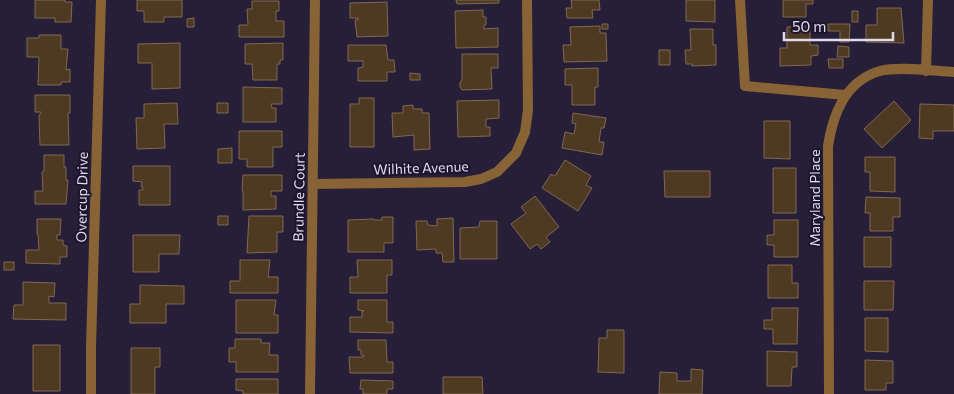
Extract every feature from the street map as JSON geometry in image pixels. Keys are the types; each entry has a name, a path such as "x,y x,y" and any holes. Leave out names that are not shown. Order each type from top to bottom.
{"street":[{"name":"Overcup Drive","path":"91,394 101,0"},
{"name":"Brundle Court","path":"310,394 315,0"},
{"name":"Wilhite Avenue","path":"313,184 465,182 481,179 497,172 516,153 525,132 528,110 527,0"},
{"path":"740,0 746,86 845,95"},
{"path":"926,71 928,0"},
{"name":"Maryland Place","path":"829,394 828,146 831,126 838,107 845,95 856,83 880,71 954,72"}],"building":[{"path":"35,0 65,0 65,2 72,2 71,22 55,22 55,18 35,18"},
{"path":"137,0 182,0 182,17 164,17 164,22 144,22 144,11 137,11"},
{"path":"456,0 499,0 499,3 457,4"},
{"path":"571,0 599,0 600,10 592,10 593,18 567,18 566,8 572,8"},
{"path":"686,0 715,0 715,22 686,21"},
{"path":"783,0 813,0 813,4 806,4 806,17 783,17"},
{"path":"252,1 279,1 276,21 284,21 284,37 239,37 239,25 248,25 247,9 252,9"},
{"path":"387,2 388,36 357,37 355,20 358,20 358,18 350,18 350,3"},
{"path":"877,8 901,8 904,43 866,42 866,25 877,25"},
{"path":"483,10 483,17 486,17 484,29 498,28 498,47 456,48 455,11"},
{"path":"852,11 858,11 858,22 852,22"},
{"path":"194,18 194,27 187,27 187,19"},
{"path":"602,24 608,24 608,29 602,29"},
{"path":"816,24 826,24 826,31 816,31"},
{"path":"828,24 850,24 849,42 840,42 840,31 828,31"},
{"path":"600,26 600,33 606,33 607,61 564,62 563,45 571,45 570,27"},
{"path":"810,26 810,45 818,45 818,55 811,56 811,65 780,66 780,48 787,48 787,27"},
{"path":"690,29 713,29 713,45 716,45 716,65 692,66 692,64 686,64 685,50 691,50"},
{"path":"39,35 61,35 61,49 68,49 66,70 70,69 70,82 61,82 61,85 38,85 39,57 27,57 27,38 39,38"},
{"path":"180,43 180,88 152,89 152,63 138,63 138,44"},
{"path":"283,43 283,60 280,60 280,64 277,64 277,80 253,80 252,64 245,64 245,44"},
{"path":"348,45 386,45 388,60 394,60 395,72 387,72 387,81 358,81 358,68 363,67 363,61 348,61"},
{"path":"838,46 849,47 849,57 837,57"},
{"path":"659,50 670,50 670,65 659,65"},
{"path":"462,54 498,54 498,68 491,68 492,89 462,90 460,82 462,80"},
{"path":"828,59 843,59 843,68 829,68"},
{"path":"598,68 598,87 595,87 595,105 572,105 572,85 565,85 565,69"},
{"path":"410,73 420,74 420,80 410,80"},
{"path":"243,87 282,88 282,104 271,104 272,108 276,108 276,122 243,122"},
{"path":"35,95 70,95 70,113 68,113 69,145 40,145 39,116 41,112 35,112"},
{"path":"359,98 374,98 374,147 350,147 350,104 359,104"},
{"path":"499,100 499,118 486,119 486,127 490,127 490,136 458,137 457,101"},
{"path":"894,101 911,120 882,148 864,129"},
{"path":"177,103 178,124 164,124 165,148 137,149 136,118 144,118 144,104"},
{"path":"217,103 228,103 228,113 217,113"},
{"path":"920,104 954,105 954,131 933,131 933,139 919,138"},
{"path":"413,105 413,109 422,109 422,113 429,113 430,149 414,150 414,135 393,137 392,113 403,113 403,106"},
{"path":"573,113 606,118 604,128 601,128 599,142 604,142 602,155 562,148 565,132 574,134 576,124 572,123"},
{"path":"764,121 790,121 790,159 764,158"},
{"path":"239,131 282,131 282,147 273,147 273,167 247,167 247,159 239,159"},
{"path":"232,148 232,163 218,163 218,149"},
{"path":"44,155 64,155 66,180 68,180 66,204 35,204 35,191 43,191 42,172 44,171"},
{"path":"865,157 895,157 895,192 870,191 870,172 865,172"},
{"path":"565,160 591,176 586,185 592,188 578,211 542,188 551,174 555,176"},
{"path":"133,166 170,166 170,205 139,205 139,190 143,190 143,187 141,187 142,182 133,181"},
{"path":"773,168 796,168 796,213 773,213"},
{"path":"664,171 710,171 710,197 665,197"},
{"path":"243,175 282,175 282,191 271,191 271,196 276,196 276,209 243,210"},
{"path":"535,196 559,227 546,237 550,242 541,249 537,244 530,249 511,224 526,213 521,207"},
{"path":"866,197 900,198 900,217 893,217 893,231 870,231 870,213 865,213"},
{"path":"218,216 228,216 228,225 218,225"},
{"path":"249,216 283,216 283,232 277,232 277,252 247,253"},
{"path":"382,217 393,217 393,243 384,243 384,252 348,252 348,220 382,220"},
{"path":"453,218 454,262 443,262 442,253 436,253 436,249 417,250 416,221 427,221 428,225 437,226 437,219"},
{"path":"37,219 61,219 60,235 57,235 57,240 63,240 63,245 67,246 67,257 60,257 60,264 26,263 26,250 39,250"},
{"path":"774,220 798,220 798,257 774,257 774,245 767,245 767,235 774,235"},
{"path":"480,221 497,221 497,259 460,259 460,228 479,227"},
{"path":"133,235 180,235 179,254 159,254 159,272 133,272"},
{"path":"864,237 891,237 891,267 864,267"},
{"path":"240,260 270,260 268,277 278,277 278,293 230,293 230,281 240,281"},
{"path":"357,260 392,260 392,275 387,275 387,293 350,293 350,277 358,277"},
{"path":"4,262 14,262 14,270 4,270"},
{"path":"768,265 792,265 792,283 798,283 798,298 768,298"},
{"path":"864,281 894,281 893,310 864,310"},
{"path":"23,282 55,283 54,297 49,296 49,303 66,303 66,320 13,319 14,305 23,305"},
{"path":"140,285 184,286 184,304 166,304 166,323 130,323 130,304 140,304"},
{"path":"236,300 276,300 274,315 278,315 278,333 236,333"},
{"path":"358,300 387,300 387,322 393,322 393,333 350,332 350,317 362,317 362,311 364,311 358,310"},
{"path":"772,308 798,308 797,344 773,344 773,329 764,329 764,320 772,320"},
{"path":"865,318 888,318 888,352 865,351"},
{"path":"607,330 624,330 624,373 598,372 599,338 607,338"},
{"path":"235,339 261,339 261,343 270,343 269,355 278,355 278,372 236,372 236,362 229,362 229,348 235,348"},
{"path":"358,340 386,340 387,362 393,362 393,373 350,373 349,357 364,357 364,355 361,355 361,350 358,350"},
{"path":"33,345 60,345 60,391 33,391"},
{"path":"131,348 160,348 160,367 155,367 155,394 131,394"},
{"path":"767,351 797,352 797,367 792,367 791,386 767,386"},
{"path":"865,360 893,361 893,383 886,383 886,390 865,390"},
{"path":"691,369 703,370 702,394 659,394 660,372 677,373 677,381 691,381"},
{"path":"443,377 482,377 483,394 443,394"},
{"path":"236,379 278,379 278,394 243,394 243,391 236,390"},
{"path":"361,380 393,381 393,389 387,389 387,394 363,394 363,389 360,389"}]}
